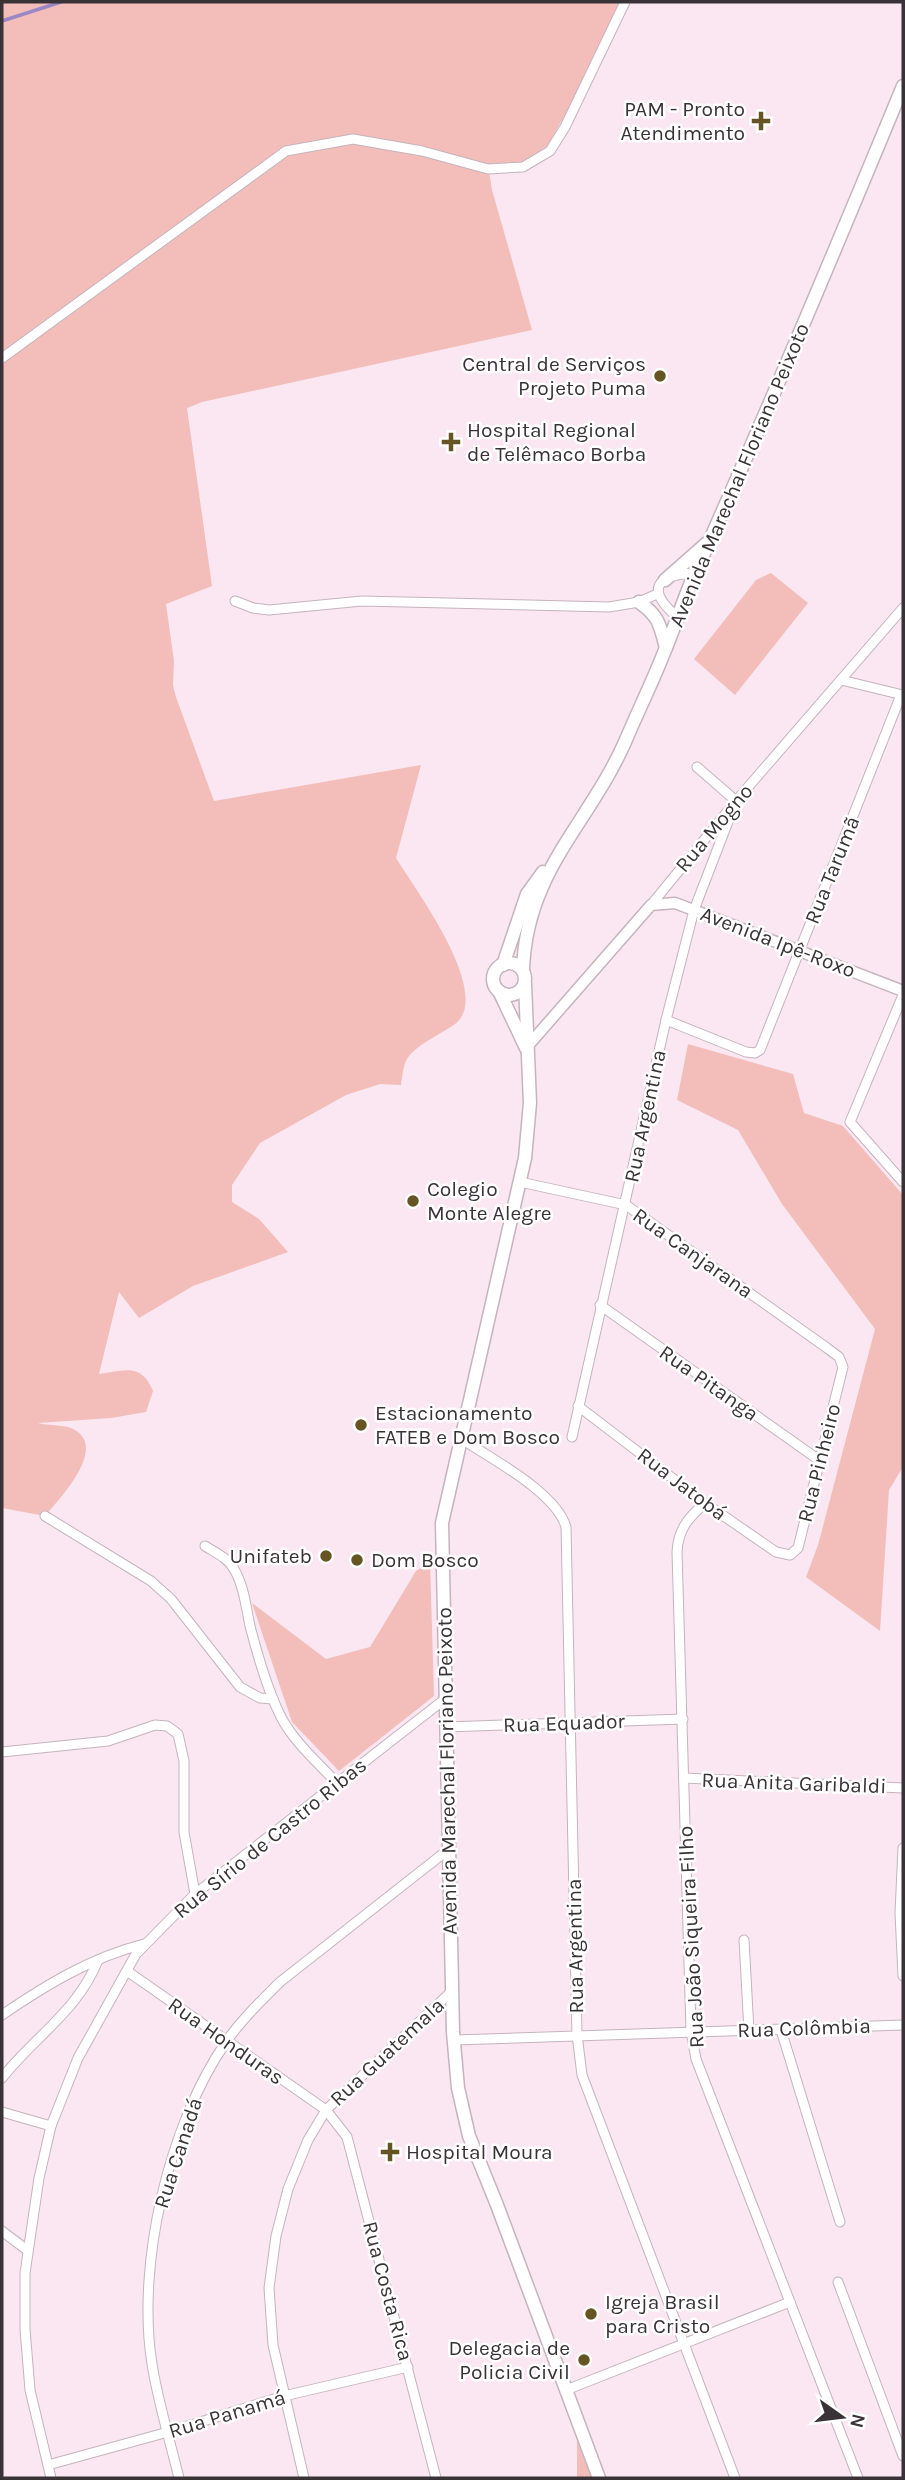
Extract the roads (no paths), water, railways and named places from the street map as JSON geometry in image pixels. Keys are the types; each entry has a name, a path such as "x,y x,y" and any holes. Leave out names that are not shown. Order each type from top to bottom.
{"main road":[{"name":"Avenida Marechal Floriano Peixoto","path":"599,2478 469,2136 458,2088 452,1991 442,1523 520,1182 528,1136 530,1103 524,982 527,925 533,904 557,856 621,750 820,288 903,86"},
{"path":"665,580 710,541"},
{"path":"639,602 659,621 666,649"},
{"name":"Avenida Marechal Floriano Peixoto","path":"503,965 527,894 557,856"},
{"path":"509,1016 524,982 516,964 503,965 496,971 493,979 499,991 512,995 520,991 524,982"},
{"name":"Avenida Marechal Floriano Peixoto","path":"499,991 526,1048"}],"street":[{"path":"2,358 286,151 353,139 422,151 488,169 523,167 550,151 565,127 625,2"},
{"path":"235,601 253,608 269,610 362,601 609,607 639,602 657,594 665,580 681,574 695,573"},
{"path":"657,594 659,600 677,617"},
{"name":"Rua Mogno","path":"526,1048 903,608"},
{"path":"841,680 902,695"},
{"name":"Rua Tarumã","path":"666,1020 746,1052 755,1054 762,1046 902,695"},
{"path":"697,767 736,801"},
{"name":"Rua Argentina","path":"572,1437 600,1305 626,1205 666,1020 694,910 736,801"},
{"name":"Avenida Ipê-Roxo","path":"651,905 674,903 800,950 903,993"},
{"path":"903,993 850,1122 903,1182"},
{"name":"Rua Canjarana","path":"520,1182 626,1205 827,1348 839,1357 843,1367"},
{"name":"Rua Pitanga","path":"600,1305 818,1460"},
{"name":"Rua Pinheiro","path":"790,1555 798,1548 843,1367"},
{"name":"Rua Jatobá","path":"578,1406 705,1503 776,1552 790,1555"},
{"name":"Rua Argentina","path":"460,1438 542,1493 563,1515 566,1527 576,2035 582,2075 735,2478"},
{"name":"Rua João Siqueira Filho","path":"705,1503 684,1525 677,1540 691,2031 696,2059 858,2478"},
{"path":"46,1516 151,1581 171,1599 240,1687 260,1698 273,1699"},
{"path":"205,1546 229,1561 236,1571 256,1647 283,1721 295,1738 337,1783"},
{"name":"Rua Sírio de Castro Ribas","path":"51,2478 30,2390 25,2329 27,2250 51,2126 78,2058 145,1944 195,1894 445,1699"},
{"name":"Rua Equador","path":"446,1727 683,1719"},
{"path":"2,1752 108,1741 156,1724 167,1726 178,1734 184,1761 184,1832 195,1894"},
{"name":"Rua Anita Garibaldi","path":"684,1778 903,1788"},
{"path":"903,1848 900,1913 903,1976"},
{"name":"Rua Canadá","path":"179,2478 152,2363 148,2316 157,2219 171,2160 200,2085 226,2041 254,2007 280,1982 449,1849"},
{"path":"744,1940 749,2031"},
{"path":"2,2015 74,1970 145,1944"},
{"path":"2,2078 77,1998 92,1975 97,1960"},
{"name":"Rua Honduras","path":"127,1971 326,2110"},
{"name":"Rua Guatemala","path":"304,2478 273,2345 270,2288 276,2236 288,2189 308,2140 326,2110 452,1991"},
{"name":"Rua Colômbia","path":"454,2040 903,2025"},
{"path":"781,2030 840,2222"},
{"name":"Rua Costa Rica","path":"326,2110 347,2137 436,2478"},
{"path":"2,2112 51,2126"},
{"path":"2,2231 27,2250"},
{"path":"838,2282 903,2456"},
{"path":"566,2390 790,2302"},
{"name":"Rua Panamá","path":"48,2465 284,2396 408,2367"}],"waterway":[{"path":"2,21 61,2"}],"place":[{"name":"PAM - Pronto Atendimento","path":"761,121"},
{"name":"Central de Serviços Projeto Puma","path":"660,376"},
{"name":"Hospital Regional de Telêmaco Borba","path":"451,442"},
{"name":"Colegio Monte Alegre","path":"413,1201"},
{"name":"Estacionamento FATEB e Dom Bosco","path":"361,1425"},
{"name":"Unifateb","path":"326,1556"},
{"name":"Dom Bosco","path":"357,1560"},
{"name":"Hospital Moura","path":"390,2152"},
{"name":"Igreja Brasil para Cristo","path":"591,2314"},
{"name":"Delegacia de Policia Civil","path":"584,2360"}]}
